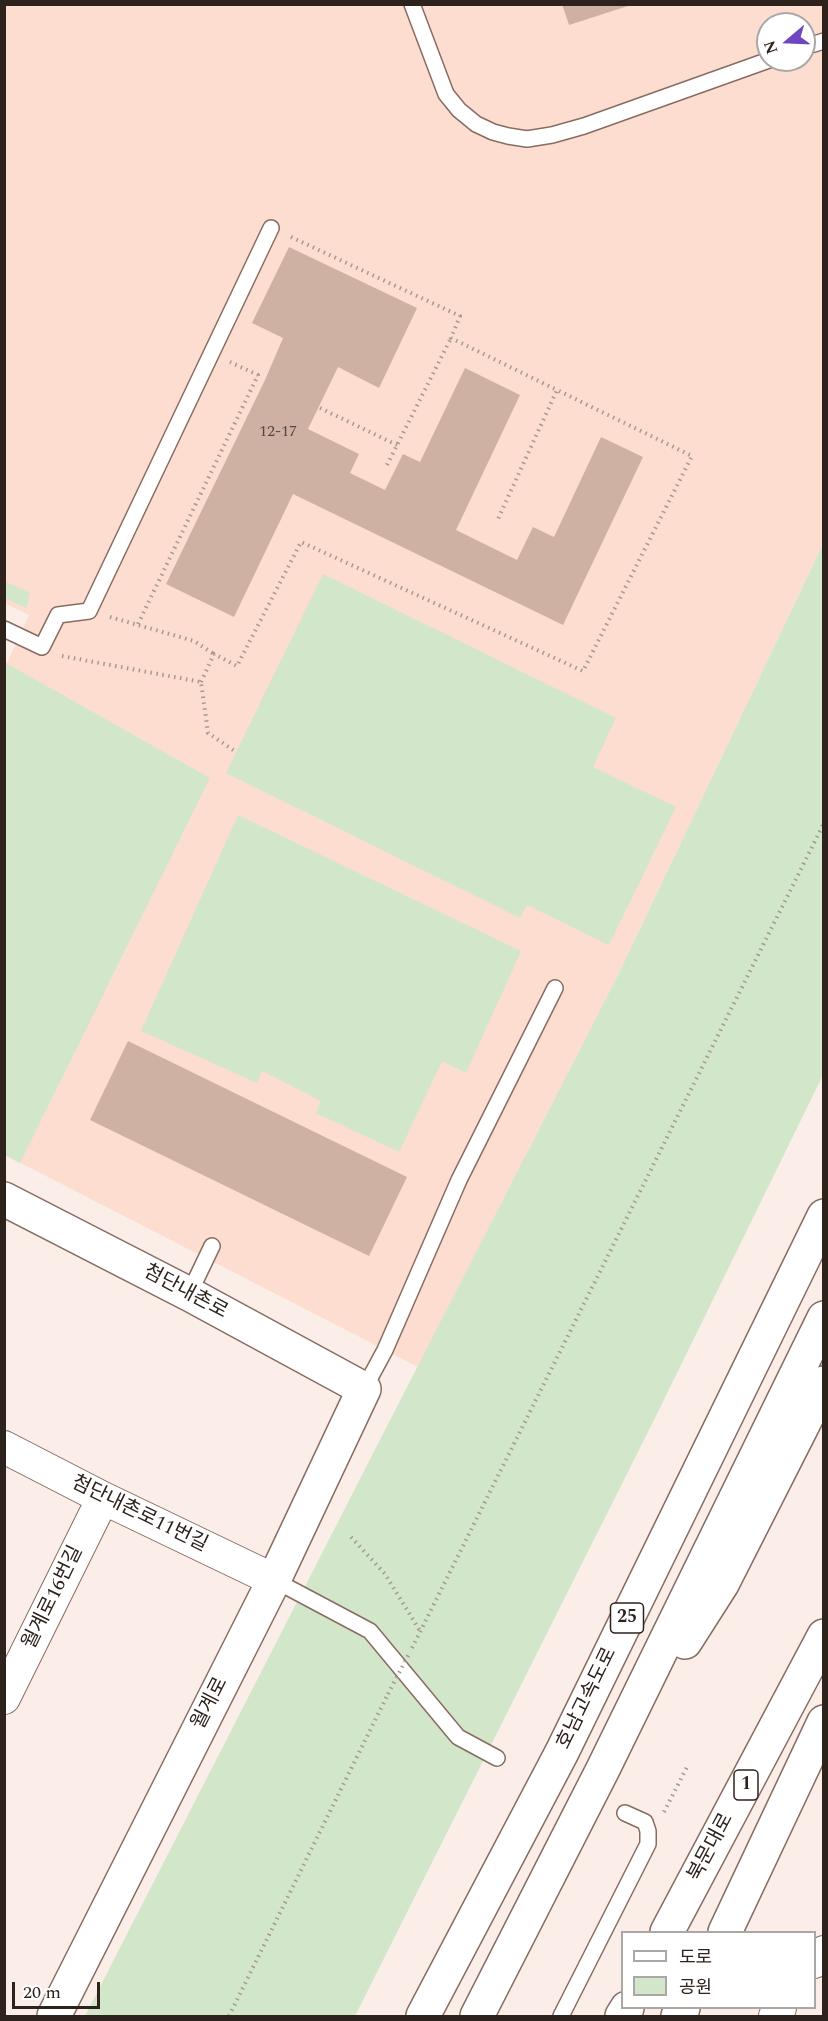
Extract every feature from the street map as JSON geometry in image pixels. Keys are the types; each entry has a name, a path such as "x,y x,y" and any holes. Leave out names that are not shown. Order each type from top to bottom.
{"main road":[{"name":"첨단내촌로","path":"4,1199 189,1294 364,1389"},
{"name":"호남고속도로","path":"423,2016 562,1752 824,1216"},
{"name":"25","path":"477,2016 603,1769 824,1318"},
{"path":"603,1769 722,1584 824,1383"},
{"name":"월계로","path":"54,2016 274,1580 364,1389"},
{"name":"북문대로","path":"677,1929 824,1636"},
{"name":"1","path":"725,1931 824,1722"}],"street":[{"name":"첨단내촌로11번길","path":"4,1447 103,1498 274,1580"},
{"name":"월계로16번길","path":"4,1698 103,1498"}],"lane":[{"path":"412,4 446,94 459,110 476,124 508,136 527,139 573,129 756,65"},
{"path":"4,629 42,647 58,615 89,611 271,228"},
{"path":"364,1389 385,1350 459,1180 555,988"},
{"path":"189,1294 212,1246"},
{"path":"274,1580 369,1630 458,1737 497,1758"},
{"path":"561,2016 648,1844 645,1822 625,1813"}],"path":[{"path":"271,228 460,316 387,465"},
{"path":"89,611 194,641 237,666 301,542 583,671 692,456 451,338"},
{"path":"211,354 265,380"},
{"path":"138,624 258,375"},
{"path":"498,519 557,390"},
{"path":"320,408 397,445"},
{"path":"42,647 62,656 201,682"},
{"path":"214,654 201,682 208,733 236,752"},
{"path":"229,2016 824,823"},
{"path":"351,1537 384,1574 420,1632"},
{"path":"648,1844 687,1767"}],"shaded area":[{"path":"5,5 823,5 823,544 618,975 418,1367 5,1155 4,662 7,663 29,615 4,603"}],"green space":[{"path":"823,544 823,1075 655,1418 355,2016 85,2016 618,975"},
{"path":"323,574 616,718 593,767 676,807 609,945 527,905 520,918 226,773"},
{"path":"4,581 30,593 26,608 5,598"},
{"path":"4,662 210,778 20,1163 4,1155"},
{"path":"238,815 521,951 466,1073 442,1061 399,1152 316,1113 321,1101 262,1071 257,1083 141,1031"}],"building":[{"path":"562,4 631,4 631,5 569,25"},
{"path":"289,247 417,308 379,388 338,367 308,429 359,454 350,473 385,490 403,454 420,462 465,368 520,395 456,530 517,560 533,527 554,537 601,437 643,457 563,625 293,494 234,617 166,584 283,338 252,323"},
{"path":"128,1041 407,1177 369,1256 90,1120"}]}
